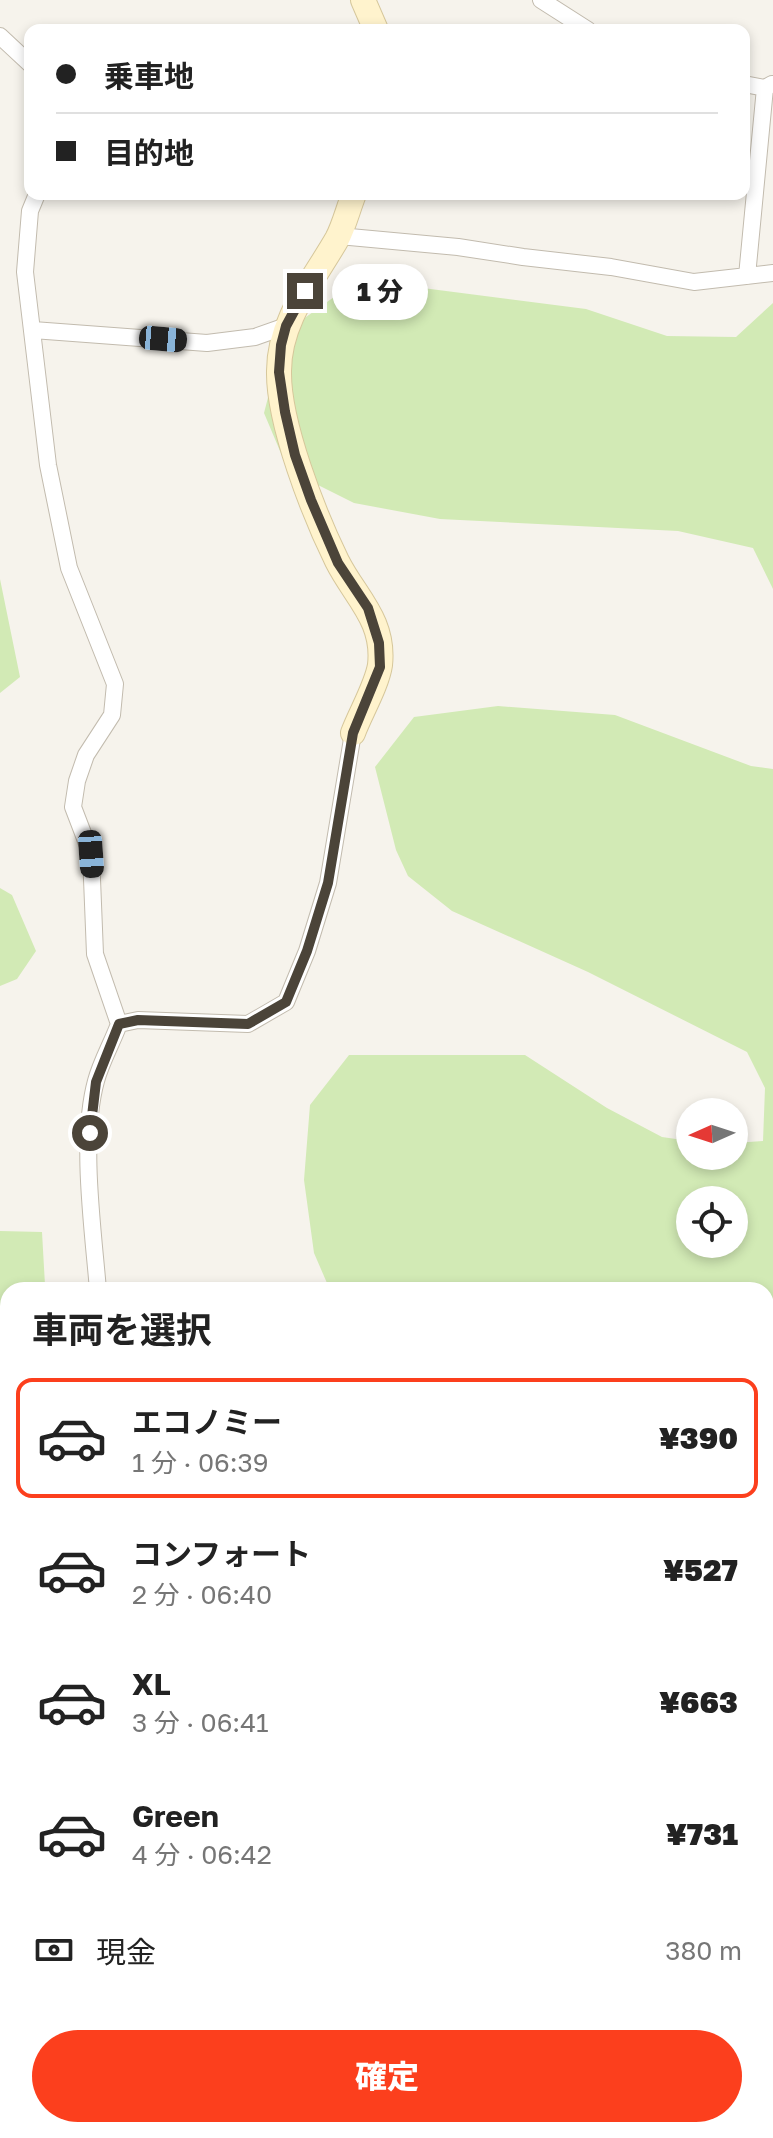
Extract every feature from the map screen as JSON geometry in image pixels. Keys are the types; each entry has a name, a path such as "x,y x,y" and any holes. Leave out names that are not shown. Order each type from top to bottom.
{"street":[{"path":"363,0 373,24"},
{"path":"541,0 579,24"},
{"path":"0,36 24,58"},
{"path":"747,276 769,85"},
{"path":"35,200 30,211 25,272 48,465 69,568 115,684 112,715 86,755 77,781 73,807 91,854 95,954 119,1024 96,1082 90,1133 90,1192 97,1282"},
{"path":"119,1024 138,1020 248,1024 286,1002 307,951 328,883 353,733 380,667 379,643 368,608 338,563 295,455 279,372 286,326 339,236 352,200"},
{"path":"339,236 458,247 611,267 694,282 773,273"},
{"path":"33,330 207,343 255,337 286,326"}],"green space":[{"path":"415,287 586,309 667,336 736,337 773,303 773,589 753,548 678,531 440,519 354,503 288,470 264,413 285,332 341,292"},
{"path":"0,579 20,677 0,693"},
{"path":"498,706 615,715 751,766 773,769 773,1282 327,1282 314,1253 304,1180 310,1105 349,1055 525,1055 607,1108 662,1137 676,1139 676,1170 748,1170 748,1142 763,1141 765,1088 747,1052 588,972 452,911 408,876 396,850 375,767 414,717"},
{"path":"0,888 12,895 36,951 17,979 0,986"},
{"path":"0,1231 42,1232 45,1282 0,1282"}],"route":[{"path":"90,1133 96,1082 119,1024 138,1020 248,1024 286,1002 307,951 328,883 340,796 353,733 380,667 379,643 368,608 338,563 311,500 295,455 285,412 279,372 281,345 286,326 305,291"}]}
